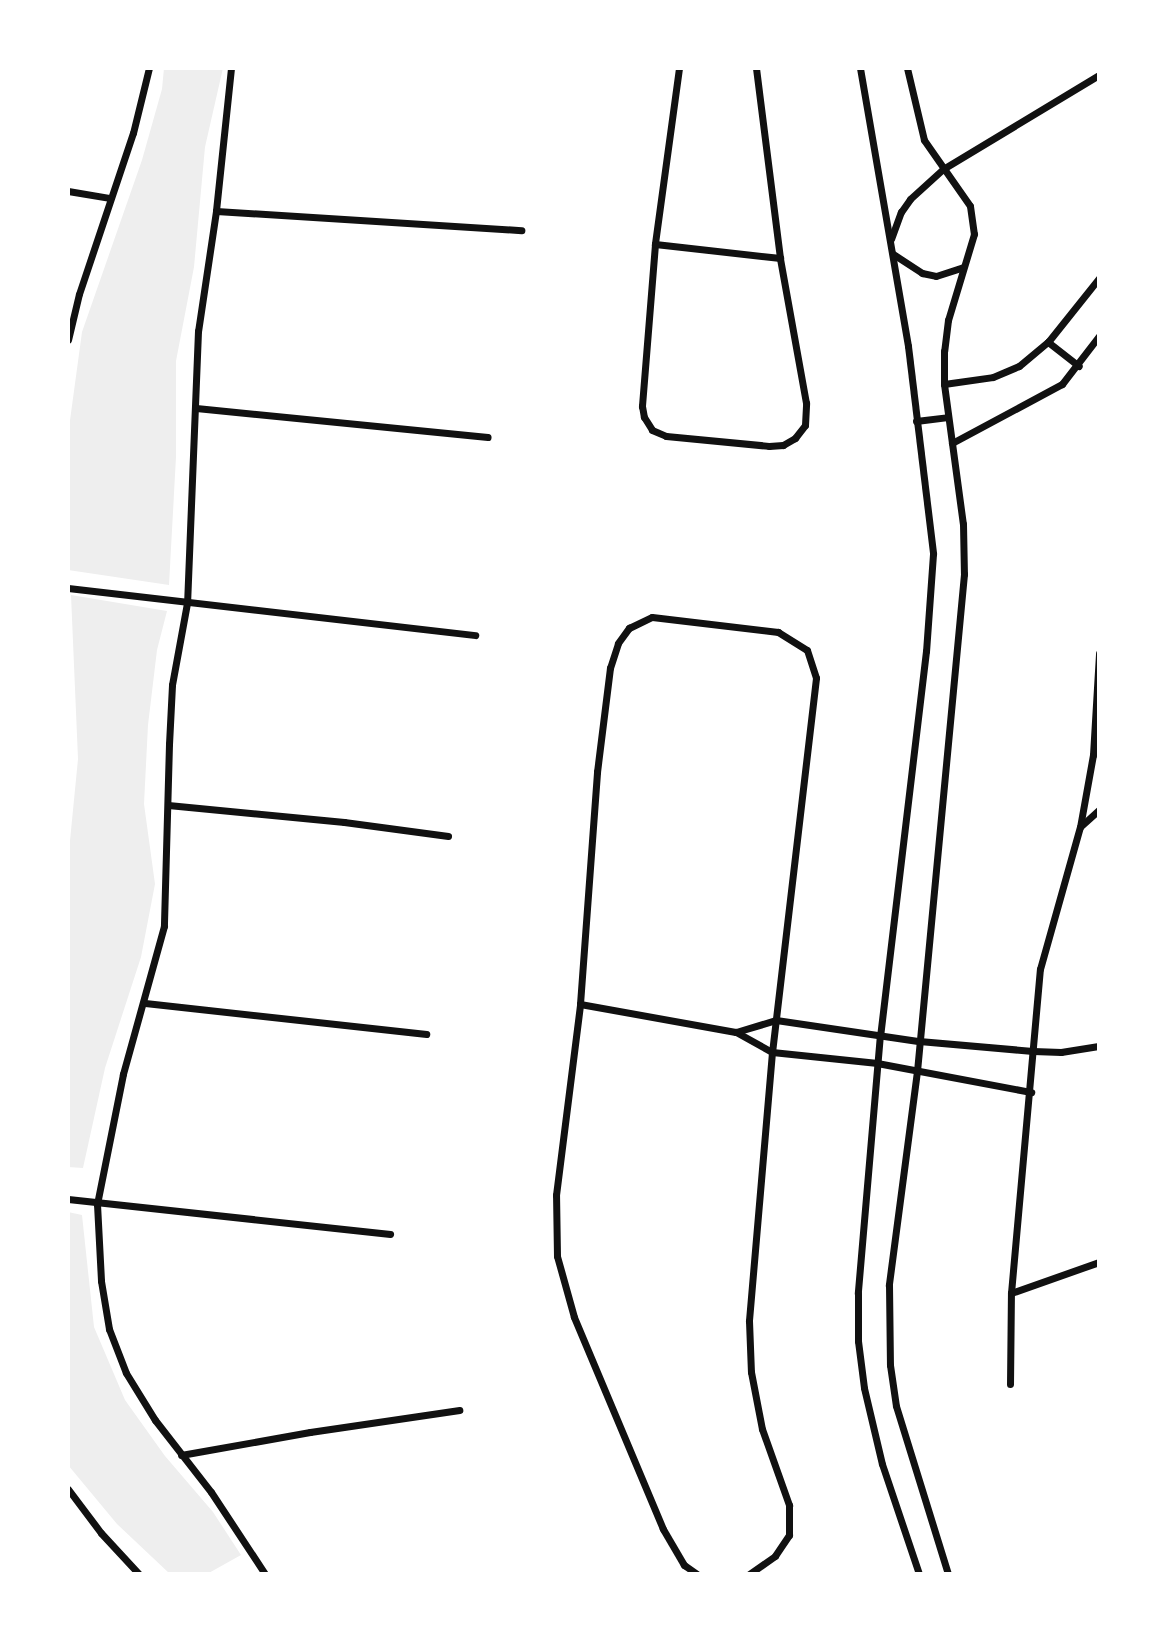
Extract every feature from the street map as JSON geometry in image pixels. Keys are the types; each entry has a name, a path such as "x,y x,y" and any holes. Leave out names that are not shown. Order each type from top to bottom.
{"street":[{"path":"68,340 110,198 133,133 149,68"},
{"path":"231,68 216,211 198,331 187,603 172,685 164,926 145,1003 123,1074 97,1204 101,1281 109,1329 126,1373 155,1420 218,1502 265,1574"},
{"path":"679,68 655,244 642,406 652,430 666,436 783,445 795,438 805,425 806,403 780,258 756,68"},
{"path":"860,68 891,239 933,554 932,599 877,1063 858,1293 858,1341 864,1388 882,1464 919,1574"},
{"path":"906,68 924,141 970,206 974,219 974,234 948,320 944,384 963,524 964,574 917,1071 889,1286 890,1365 900,1419 948,1574"},
{"path":"891,239 901,212 910,199 943,169 1099,75"},
{"path":"68,191 110,198"},
{"path":"216,211 521,230"},
{"path":"655,244 780,258"},
{"path":"893,254 922,273 936,276 963,267"},
{"path":"944,384 993,377 1019,366 1048,342 1099,278"},
{"path":"952,443 1048,394 1079,366 1099,336"},
{"path":"1048,342 1079,366"},
{"path":"196,408 488,437"},
{"path":"916,421 948,417"},
{"path":"68,589 475,635"},
{"path":"698,1574 684,1564 663,1529 574,1317 557,1256 556,1195 580,1004 597,772 610,668 618,643 629,628 652,617 778,632 807,650 814,664 816,678 772,1052 749,1321 751,1372 762,1429 789,1505 789,1535 775,1556 749,1574"},
{"path":"1010,1384 1011,1293 1040,969 1080,827 1093,755 1099,653"},
{"path":"168,805 344,822 448,836"},
{"path":"1080,827 1099,810"},
{"path":"145,1003 426,1034"},
{"path":"580,1004 736,1031 772,1052 877,1063 1031,1092"},
{"path":"736,1031 776,1020 919,1041 1033,1051 1061,1052 1099,1046"},
{"path":"68,1199 390,1234"},
{"path":"1011,1293 1099,1262"},
{"path":"181,1455 459,1410"},
{"path":"68,1489 102,1533 139,1574"}],"shaded area":[{"path":"164,68 223,68 205,147 194,267 176,361 176,457 169,585 68,570 68,435 82,332 142,160 162,89"},
{"path":"71,595 167,611 157,650 148,725 144,804 155,884 141,957 105,1068 83,1168 68,1167 68,861 78,759"},
{"path":"68,1212 82,1215 94,1327 125,1400 165,1456 213,1512 241,1555 207,1574 170,1574 117,1524 68,1465"}]}
